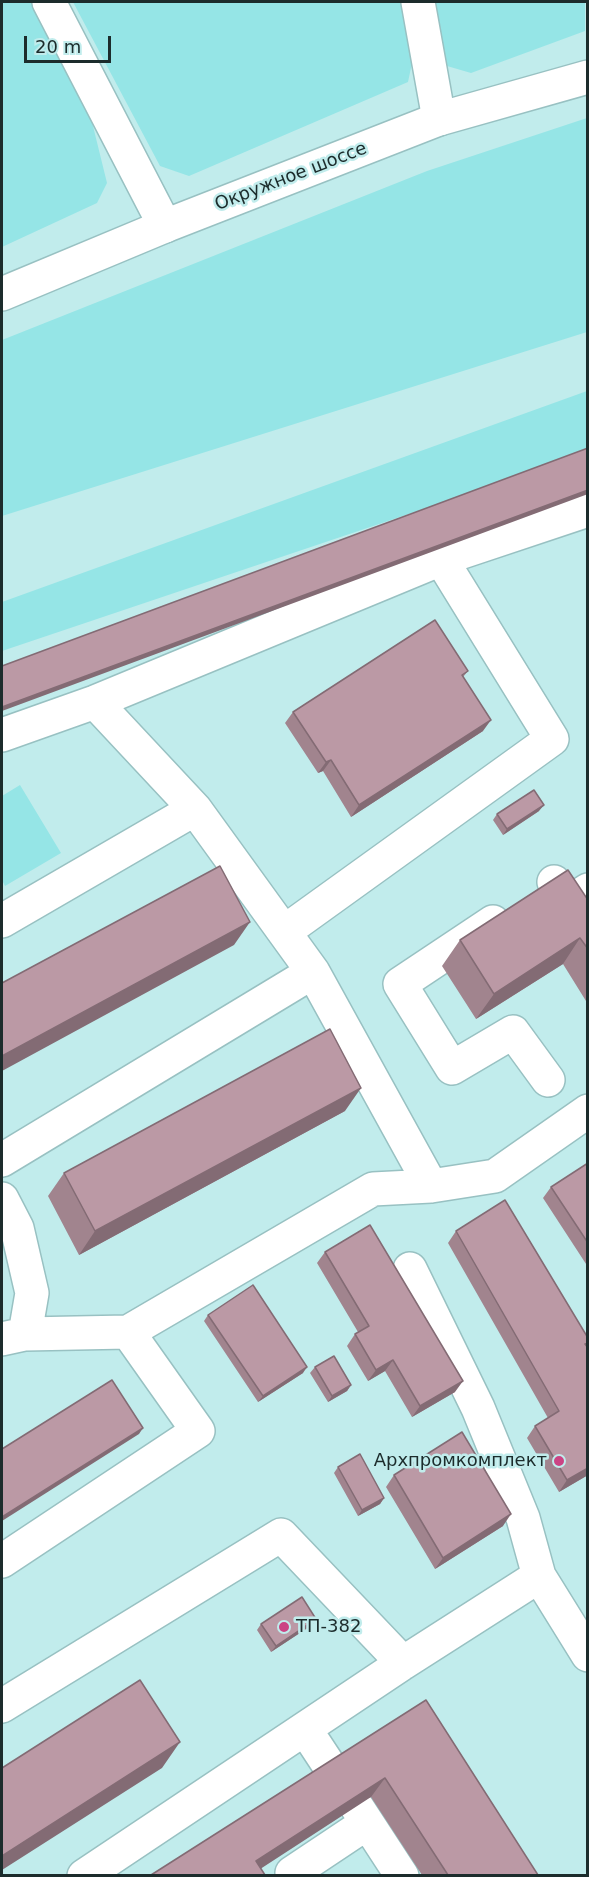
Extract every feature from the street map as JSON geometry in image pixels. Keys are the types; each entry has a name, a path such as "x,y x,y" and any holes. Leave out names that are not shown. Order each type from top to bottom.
{"main road":[{"path":"49,2 165,226"},
{"path":"418,2 439,119"},
{"name":"Окружное шоссе","path":"2,294 165,226 439,119 588,77"},
{"path":"2,735 95,702 441,559 588,510"},
{"path":"284,932 552,739 441,559"},
{"path":"95,702 195,809 313,972 431,1186"},
{"path":"2,921 195,809"},
{"path":"548,1080 513,1032 452,1068 400,984 555,881 568,903 588,890"},
{"path":"2,1160 313,972"},
{"path":"2,1199 17,1228 32,1293 13,1336 128,1332 373,1189 431,1186 495,1176 588,1111"},
{"path":"410,1269 478,1408 523,1518 539,1576 588,1655"},
{"path":"2,1561 198,1431 128,1332"},
{"path":"2,1706 281,1535 403,1663"},
{"path":"84,1875 403,1663 539,1576"},
{"path":"305,1729 332,1770"},
{"path":"294,1875 292,1873 362,1815 402,1875"}],"shaded area":[{"path":"2,2 32,2 92,122 107,183 97,203 2,247"},
{"path":"73,2 403,2 412,63 408,82 189,176 160,166"},
{"path":"432,2 585,2 585,31 471,73 447,66 437,43"},
{"path":"587,118 587,332 2,516 2,340 427,171"},
{"path":"587,391 587,454 2,651 2,602"},
{"path":"20,785 61,853 5,886 2,880 2,796"}],"building":[{"path":"588,448 588,490 2,707 2,666"},
{"path":"435,620 468,671 462,675 491,720 359,805 331,760 326,762 293,712"},
{"path":"534,790 544,805 507,829 497,814"},
{"path":"220,866 250,922 2,1056 2,983"},
{"path":"568,870 588,900 588,949 580,938 494,994 460,940"},
{"path":"330,1029 361,1088 95,1231 64,1173"},
{"path":"588,1163 588,1243 551,1187"},
{"path":"505,1200 588,1338 588,1343 585,1344 588,1348 588,1468 567,1480 535,1426 559,1411 456,1231"},
{"path":"370,1225 463,1381 420,1406 393,1360 376,1370 355,1334 369,1326 325,1252"},
{"path":"253,1285 307,1367 263,1396 208,1315"},
{"path":"334,1356 351,1385 332,1396 315,1367"},
{"path":"112,1380 143,1428 2,1517 2,1449"},
{"path":"462,1432 511,1514 443,1558 394,1475"},
{"path":"360,1454 384,1498 362,1510 338,1467"},
{"name":"ТП-382","path":"302,1597 316,1619 276,1646 261,1624"},
{"path":"140,1680 180,1742 2,1856 2,1768"},
{"path":"426,1700 538,1875 448,1875 385,1778 256,1861 265,1875 151,1875"}],"place":[{"name":"Архпромкомплект","path":"559,1461"},
{"name":"ТП-382","path":"284,1627"}]}
